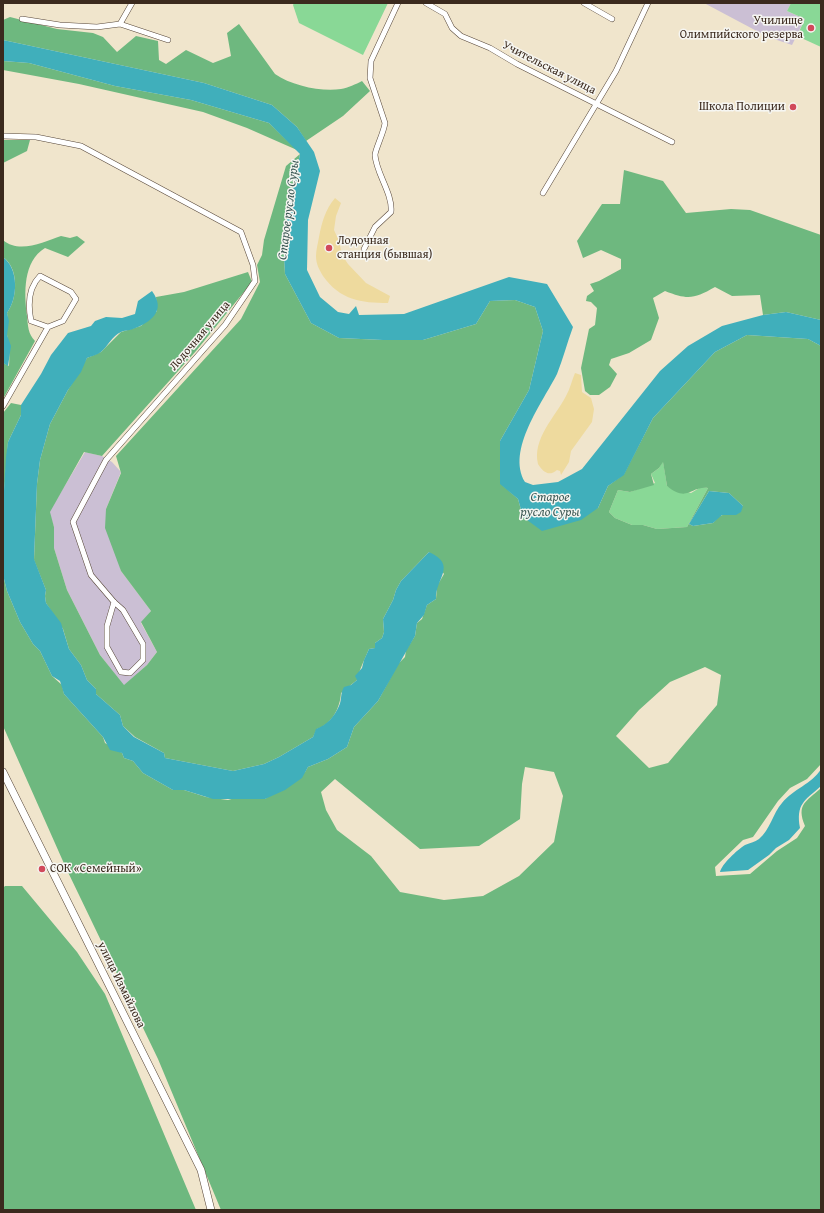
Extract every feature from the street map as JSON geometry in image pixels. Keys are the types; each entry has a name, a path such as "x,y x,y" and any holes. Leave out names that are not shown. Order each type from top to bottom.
{"main road":[{"name":"улица Измайлова","path":"3,772 201,1170 211,1210"}],"street":[{"path":"120,24 132,3"},
{"path":"364,249 375,227 391,212 389,198 375,155 385,123 370,78 372,62 398,3"},
{"name":"Учительская улица","path":"426,3 445,14 452,28 461,36 490,48 517,64 672,142"},
{"path":"584,3 612,19"},
{"path":"543,193 616,71 648,3"},
{"path":"22,20 60,25 97,27 120,24 168,40"},
{"name":"Лодочная улица","path":"3,136 36,137 81,146 241,232 253,265 255,281 225,325 106,460 73,522 91,575 114,602 123,610 143,644 143,660 130,673 121,672 107,647 106,626 114,602"},
{"path":"3,406 48,327 63,321 76,298 71,292 40,276 34,281 28,306 31,321 48,327"}],"shaded area":[{"path":"704,3 791,3 787,11 805,19 792,45 768,37"},
{"path":"85,452 102,456 112,462 121,472 106,509 121,571 151,611 141,623 157,652 147,665 124,686 100,655 67,590 54,548 54,527 49,512"}],"green space":[{"path":"294,3 388,3 363,55 299,23 293,5"},
{"name":"Училище Олимпийского резерва","path":"791,3 821,3 821,47 797,36 805,19 787,11"},
{"path":"10,17 57,29 93,33 103,37 117,52 136,36 158,41 159,60 166,64 186,50 213,63 231,56 227,33 239,24 275,74 282,78 298,85 325,90 344,88 362,81 370,91 343,116 306,141 297,127 272,105 204,83 3,40 3,20"},
{"path":"3,61 29,63 115,86 191,100 269,123 297,150 247,128 203,112 79,84 3,70"},
{"path":"3,140 30,140 27,151 3,163"},
{"path":"300,154 283,239 285,274 311,323 339,338 423,340 476,324 490,301 515,300 535,307 543,331 529,390 500,441 500,483 518,499 523,517 598,508 608,486 624,474 653,418 715,352 747,335 808,339 821,346 821,764 807,779 790,788 778,801 753,837 743,840 715,867 716,876 750,874 777,851 797,838 805,826 802,819 802,808 807,800 821,788 821,1210 221,1210 158,1059 66,868 3,726 3,575 7,591 20,622 33,644 40,651 52,676 62,685 64,694 103,737 105,743 122,753 124,758 133,761 143,773 173,790 184,790 206,797 228,800 235,798 265,799 305,772 308,767 328,759 347,747 354,727 378,701 398,664 405,657 406,650 415,636 417,623 422,619 427,605 436,599 437,586 444,574 429,552 401,581 383,619 384,632 382,638 375,643 375,648 369,649 357,680 341,693 337,710 331,719 322,727 317,729 313,737 279,757 264,764 233,771 165,758 164,753 135,737 123,726 120,715 96,694 96,689 87,680 81,665 69,649 63,629 46,603 46,590 34,560 37,484 40,460 50,424 87,358 101,352 121,332 141,326 157,311 156,297 184,292 248,272 252,282 196,351 102,456 84,452 50,512 54,527 54,548 67,590 100,655 124,685 147,665 157,652 141,622 151,611 121,571 105,528 106,509 121,473 116,456 241,319 260,282 257,265 262,255 264,240 286,166","holes":["663,462 667,486 674,491 684,494 697,489 708,488 687,527 657,529 643,525 632,525 615,518 609,512 618,490 630,492 654,485 651,474 659,468","709,491 729,493 743,506 718,517 713,523 693,526 689,524","705,667 721,675 717,705 668,763 649,768 616,736 639,710 670,682","525,767 554,772 563,796 554,842 519,876 483,896 444,900 400,892 371,856 337,830 326,810 321,792 335,779 420,849 479,846 520,819 522,784"]},
{"path":"624,170 663,181 686,213 731,209 750,210 821,235 821,320 786,312 763,315 760,295 732,296 715,287 702,294 691,297 680,296 665,291 653,298 659,318 651,340 629,353 611,359 609,365 617,374 610,387 599,395 590,395 585,391 581,368 589,329 595,325 597,308 591,302 586,301 587,296 594,291 590,284 599,281 621,269 621,259 601,250 583,258 577,241 602,204 620,204"},
{"path":"61,236 70,238 77,236 85,242 68,257 45,248 32,261 27,278 25,298 29,330 35,341 3,399 3,363 9,366 7,313 11,307 15,292 15,284 12,268 3,257 3,240 16,246 32,246"},
{"path":"11,403 21,405 21,415 8,442 3,507 3,413"},
{"path":"663,461 667,486 691,493 701,487 708,488 687,527 657,529 643,525 632,525 615,518 609,512 618,490 630,492 655,483 651,474 659,468"},
{"path":"5,886 22,886 77,952 105,994 196,1210 3,1210 3,888"}],"sand":[{"name":"Лодочная станция (бывшая)","path":"335,198 341,203 336,216 334,230 339,241 342,255 348,264 366,283 390,296 388,303 360,301 344,295 330,284 319,269 316,256 320,232 326,212"},
{"path":"575,373 581,375 582,392 591,398 594,409 592,422 571,451 569,462 561,475 560,471 557,470 551,473 546,473 538,464 538,446 541,437 567,393"}],"water":[{"name":"Старое русло Суры","path":"3,40 204,83 272,105 297,127 314,152 320,171 308,220 307,270 320,297 338,312 349,314 356,306 359,315 404,314 509,277 547,284 573,327 557,374 536,412 523,441 520,456 520,469 525,482 533,485 558,482 582,469 660,371 688,346 722,326 763,315 786,312 821,320 821,346 808,339 747,335 715,352 653,418 624,475 608,486 598,508 581,520 542,531 523,517 518,499 500,484 500,441 529,390 543,331 535,307 515,300 490,301 476,324 423,340 339,338 311,323 285,274 283,239 300,154 269,123 191,100 115,86 29,63 3,61"},
{"path":"3,257 12,269 15,284 13,300 7,313 9,321 7,335 11,346 8,366 3,363"},
{"path":"152,291 158,305 157,310 150,320 131,330 122,331 101,352 87,358 81,372 68,390 50,424 40,460 37,484 34,559 46,590 46,603 61,623 69,649 81,665 87,680 96,689 96,694 120,715 123,726 134,737 164,753 165,758 233,771 264,764 279,757 313,737 316,729 327,723 335,714 340,704 344,687 351,685 357,680 355,676 362,668 369,649 375,648 375,643 382,638 384,632 383,619 401,581 429,552 438,557 444,567 436,599 427,605 424,615 417,623 415,636 378,701 354,727 347,747 328,759 308,767 302,778 285,790 265,799 213,799 184,790 173,790 143,773 133,761 124,758 122,753 110,750 103,737 64,694 60,681 52,676 40,651 33,644 20,622 7,591 3,575 3,507 6,457 8,442 21,415 21,405 41,374 51,355 68,333 91,326 95,321 106,317 122,318 135,314 138,301"},
{"path":"709,491 729,493 743,506 741,512 736,515 722,515 713,523 693,526 689,524"},
{"path":"821,769 821,786 800,808 800,828 789,840 776,848 748,870 720,872 727,861 738,850 757,840 763,835 786,798 813,779"}],"place":[{"name":"Училище Олимпийского резерва","path":"811,28"},
{"name":"Школа Полиции","path":"793,107"},
{"name":"Лодочная станция (бывшая)","path":"329,248"},
{"name":"СОК «Семейный»","path":"42,869"}]}
